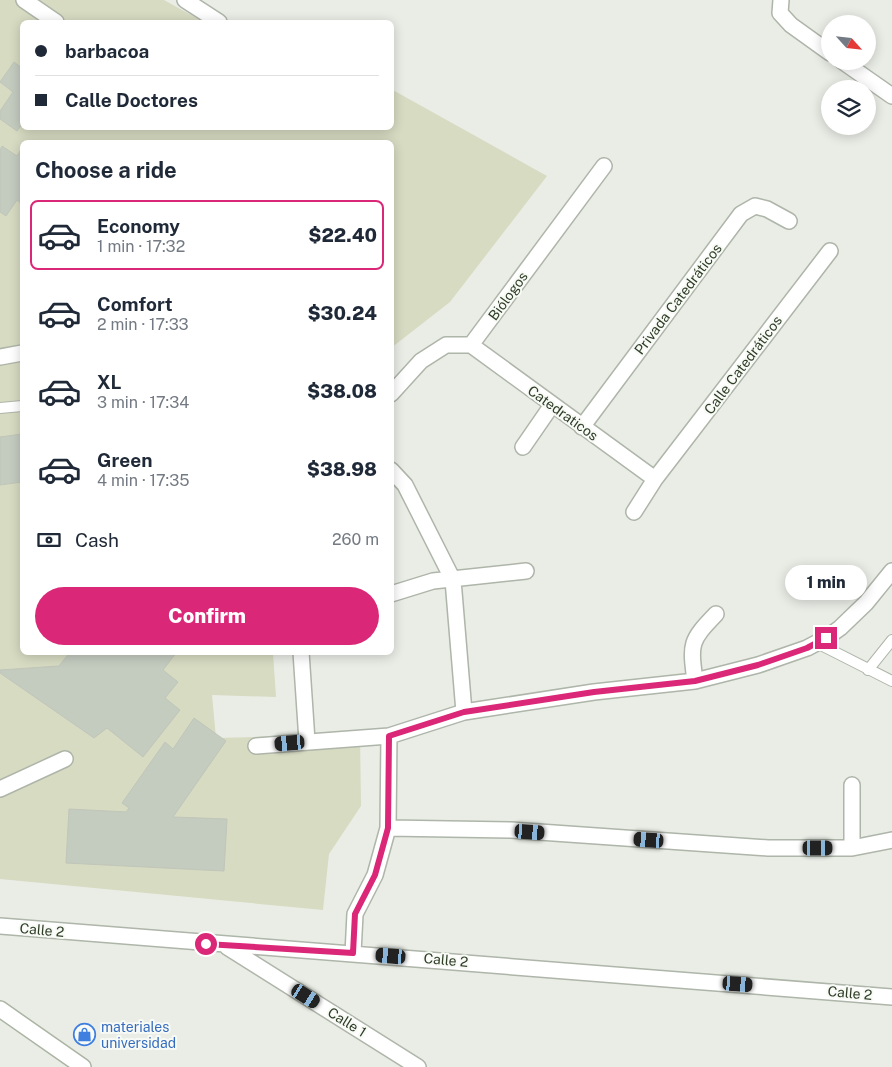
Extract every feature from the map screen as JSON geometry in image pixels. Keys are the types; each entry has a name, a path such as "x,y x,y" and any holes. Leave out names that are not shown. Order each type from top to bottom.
{"street":[{"path":"24,0 53,20"},
{"path":"186,0 216,20"},
{"path":"781,0 780,13 791,25 821,47"},
{"path":"855,70 892,96"},
{"name":"Biólogos","path":"471,345 604,166"},
{"name":"Privada Catedráticos","path":"582,427 742,214 755,206 767,209 789,222"},
{"name":"Calle Catedráticos","path":"634,512 656,479 830,251"},
{"path":"394,391 422,361 446,344 471,345"},
{"name":"Catedraticos","path":"471,345 656,479"},
{"path":"0,357 20,353"},
{"path":"523,447 552,405"},
{"path":"394,473 405,485 453,580 464,712"},
{"path":"394,593 433,581 526,571"},
{"path":"256,746 389,736 464,712 594,692 695,681 758,665 822,641 840,628 866,603 892,571"},
{"path":"695,681 692,644 698,633 716,614"},
{"path":"301,655 307,741"},
{"path":"353,953 355,914 375,875 388,828 389,736"},
{"path":"0,789 65,759"},
{"path":"852,785 852,848"},
{"path":"388,828 511,830 768,848 852,848 892,840"},
{"name":"Calle 2","path":"0,926 225,946 353,953 892,997"},
{"name":"Calle 1","path":"225,946 418,1067"},
{"path":"0,1009 83,1067"}],"lane":[{"path":"0,408 20,406"},
{"path":"868,670 892,640"},
{"path":"822,641 868,670 892,681"}],"green space":[{"path":"0,0 164,0 200,20 20,20 20,130 394,130 394,91 547,176 450,302 394,346 394,140 20,140 20,655 273,655 276,697 212,695 216,738 360,734 361,806 329,854 323,910 0,879"}],"building":[{"path":"14,62 20,66 20,127 17,131 0,119 0,111 13,92 0,82"},
{"path":"2,146 17,156 20,151 20,202 17,200 6,216 0,212 0,150"},
{"path":"20,434 20,482 0,485 0,437"},
{"path":"68,655 174,655 163,670 178,682 165,698 180,710 143,757 107,728 94,738 0,673 0,670 59,666"},
{"path":"194,718 226,741 173,817 227,819 224,871 66,863 69,809 126,812 129,808 122,803 165,742 173,749"}],"place":[{"name":"materiales universidad","path":"85,1035"}],"route":[{"path":"206,944 353,953 353,923 355,914 368,892 375,875 388,828 389,736 464,712 594,692 695,681 758,665 807,648 826,638"}]}
